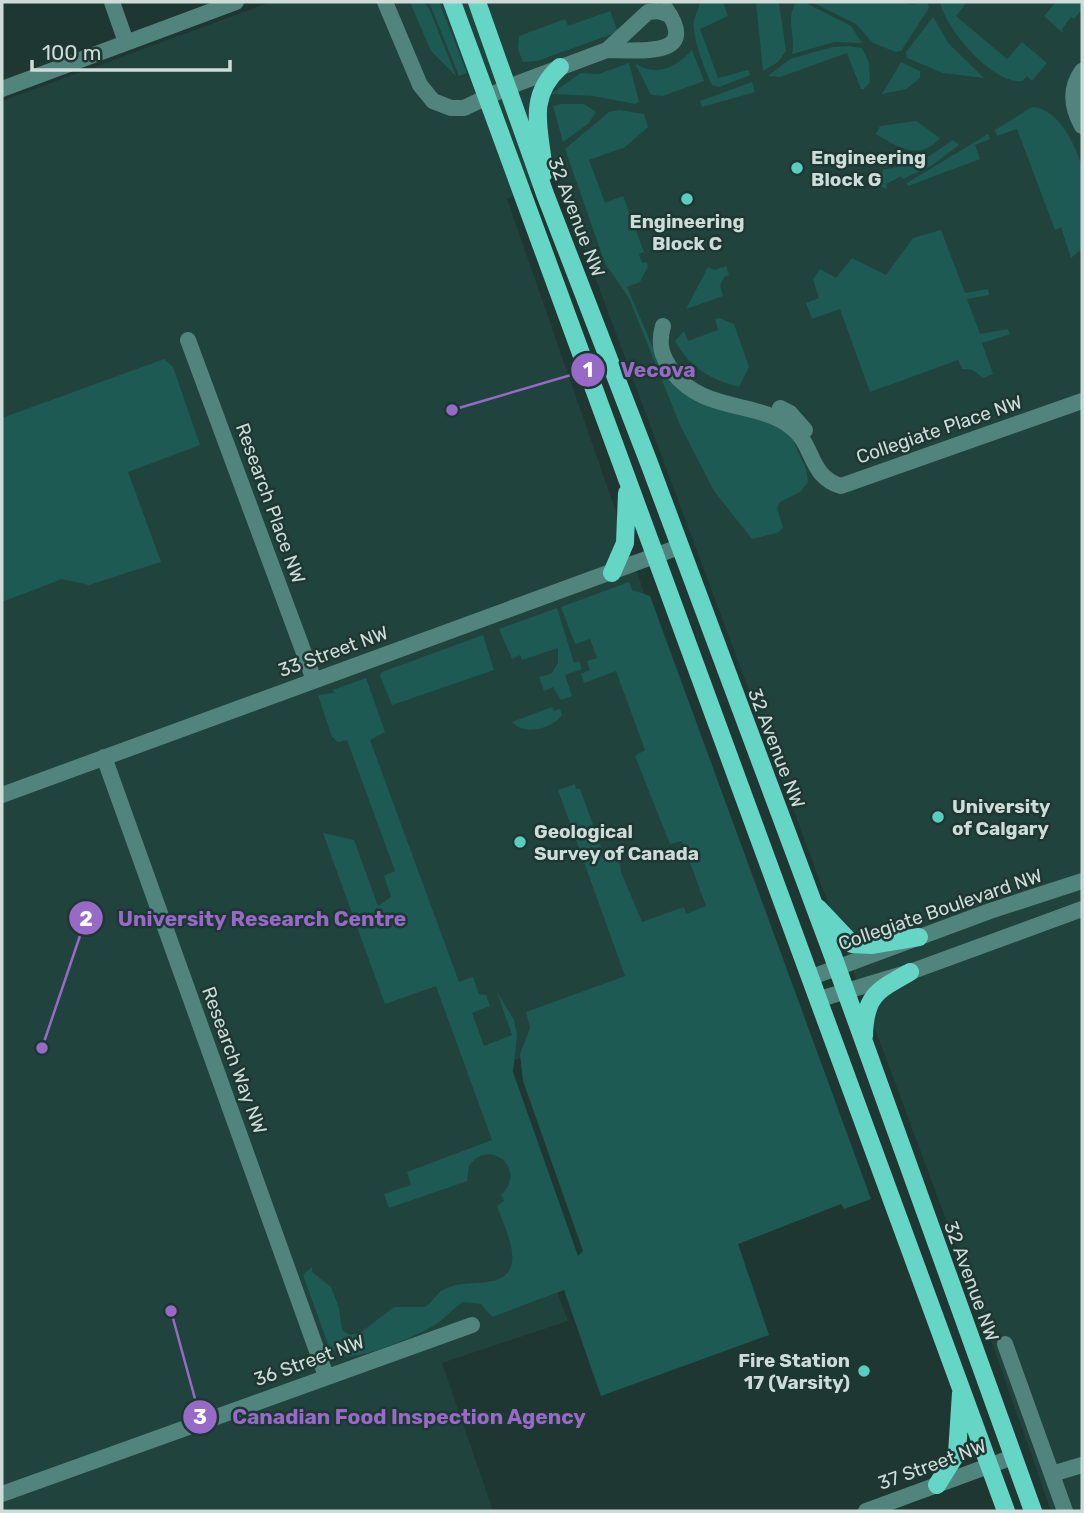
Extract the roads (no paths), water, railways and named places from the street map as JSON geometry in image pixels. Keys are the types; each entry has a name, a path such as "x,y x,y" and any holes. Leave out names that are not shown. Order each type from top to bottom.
{"main road":[{"path":"452,2 962,1383 1006,1511"},
{"name":"32 Avenue NW","path":"477,2 545,194 837,968 1033,1511"},
{"path":"545,194 538,97 549,77 560,67"},
{"path":"612,573 625,543 628,527 627,476"},
{"path":"813,903 852,944 871,945 919,937"},
{"path":"864,1043 867,1005 880,989 910,972"},
{"path":"937,1485 957,1453 962,1383"}],"street":[{"path":"112,2 127,42"},
{"path":"2,89 236,2"},
{"path":"385,2 427,96 440,106 464,108 508,87 607,50 653,50 671,45 677,38 677,29 666,9 644,9 607,50"},
{"path":"1082,71 1074,84 1072,97 1082,127"},
{"name":"Collegiate Place NW","path":"663,326 660,350 684,383 705,397 787,424 802,439 823,477 841,486 1082,401"},
{"name":"Research Place NW","path":"188,340 314,680"},
{"path":"780,408 801,424 817,458 817,466"},
{"name":"33 Street NW","path":"2,795 679,547"},
{"name":"Research Way NW","path":"104,757 326,1376"},
{"name":"Collegiate Boulevard NW","path":"812,977 1082,881"},
{"path":"820,999 910,972 1082,909"},
{"name":"36 Street NW","path":"2,1493 472,1325"},
{"path":"1005,1344 1065,1511"},
{"name":"37 Street NW","path":"866,1511 1013,1457"},
{"path":"1052,1474 1082,1465"}],"place":[{"name":"Engineering Block G","path":"797,168"},
{"name":"Engineering Block C","path":"687,199"},
{"name":"Vecova","path":"452,410"},
{"name":"University of Calgary","path":"938,817"},
{"name":"Geological Survey of Canada","path":"520,842"},
{"name":"University Research Centre","path":"42,1048"},
{"name":"Canadian Food Inspection Agency","path":"171,1311"},
{"name":"Fire Station 17 (Varsity)","path":"864,1371"}]}
